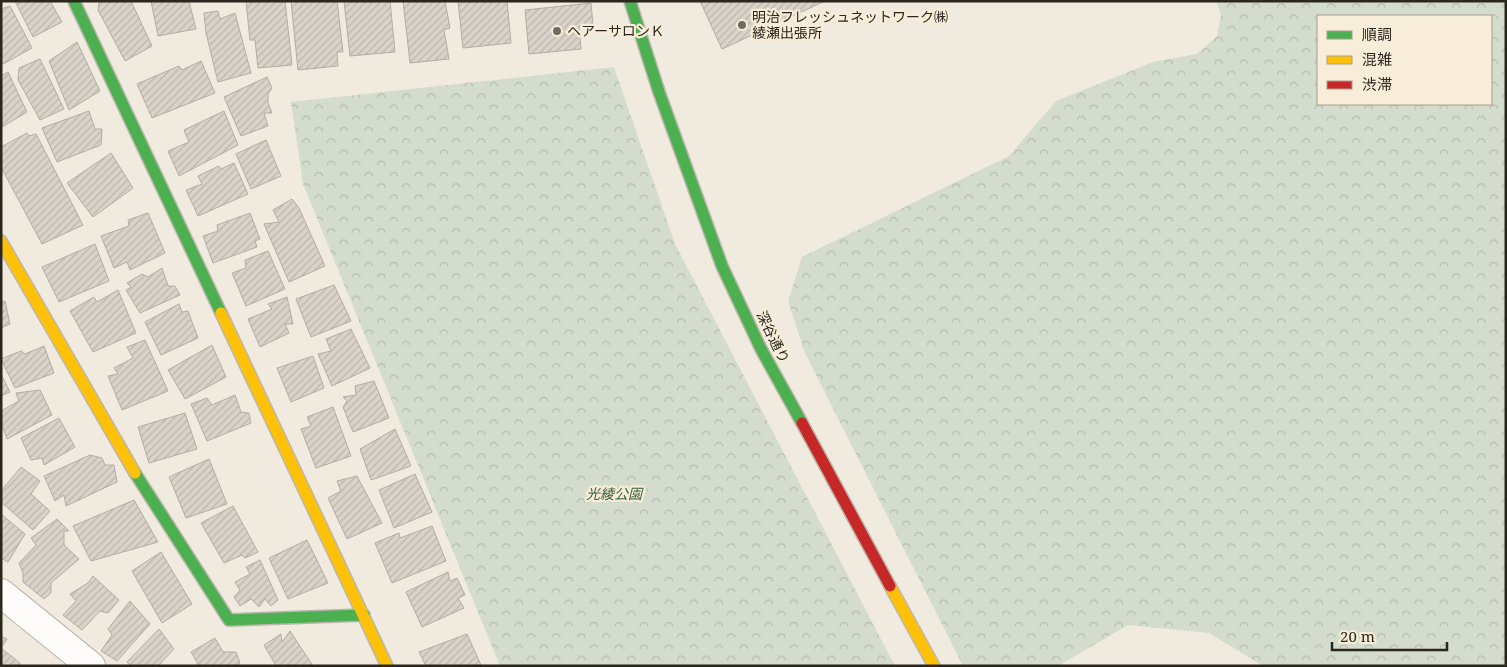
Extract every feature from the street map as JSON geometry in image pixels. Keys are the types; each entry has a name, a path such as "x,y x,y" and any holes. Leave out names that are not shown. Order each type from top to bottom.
{"street":[{"path":"74,1 388,666"},
{"name":"深谷通り","path":"630,1 659,92 726,274 761,349 934,666"},
{"path":"1,241 124,454 229,620 364,615"},
{"path":"1,593 91,666"}],"green space":[{"path":"1216,1 1506,1 1506,666 1263,666 1209,633 1128,625 1058,666 963,666 805,353 788,301 802,257 1009,156 1056,101 1153,62 1197,54 1217,36 1221,15"},
{"name":"光綾公園","path":"614,67 675,244 895,666 500,666 303,184 291,102"}],"building":[{"path":"15,1 50,1 62,22 33,37"},
{"path":"103,1 131,1 152,46 125,61 98,10 99,3"},
{"path":"151,1 189,1 196,29 158,36"},
{"path":"246,1 285,1 292,65 258,68 255,40 250,40"},
{"path":"291,1 337,1 343,52 337,52 338,66 298,70"},
{"path":"344,1 390,1 395,52 350,56"},
{"path":"403,1 445,1 450,28 444,30 449,59 410,63"},
{"path":"458,1 507,1 511,43 463,48"},
{"name":"明治フレッシュネットワーク㈱ 綾瀬出張所","path":"700,1 825,1 722,49"},
{"path":"591,3 593,25 579,26 581,49 529,54 525,10"},
{"path":"10,6 32,48 3,64 1,60 1,9"},
{"path":"218,11 220,19 235,13 251,73 218,82 206,33 204,13"},
{"path":"77,42 100,91 69,110 49,61"},
{"path":"40,59 64,109 40,120 18,80 19,68"},
{"path":"201,61 215,93 152,118 137,84 179,66 182,70"},
{"path":"8,72 27,112 2,127 1,76"},
{"path":"267,77 272,88 268,94 268,103 272,113 264,113 268,126 241,136 224,97"},
{"path":"89,111 95,129 102,129 101,145 57,162 42,128"},
{"path":"224,111 238,145 179,176 168,151 189,142 184,130"},
{"path":"27,133 29,136 36,134 83,225 42,244 1,167 1,147"},
{"path":"266,140 281,176 251,189 236,154"},
{"path":"111,153 133,188 93,217 67,183"},
{"path":"234,163 248,194 198,216 186,190 202,184 198,176 219,166 221,169"},
{"path":"292,199 299,208 325,266 289,282 264,224 279,222 273,210"},
{"path":"148,213 165,253 130,270 127,262 114,268 101,236 129,226 128,220"},
{"path":"250,213 260,239 255,241 257,247 213,263 203,236 218,231 217,225"},
{"path":"95,244 109,281 59,302 42,267"},
{"path":"268,251 285,289 246,306 232,273 246,268 245,260"},
{"path":"162,268 168,286 175,286 180,295 140,313 126,290 131,287 127,283 142,274 148,277"},
{"path":"334,285 351,321 311,337 296,299"},
{"path":"118,290 136,333 93,352 70,311 94,297 97,302"},
{"path":"287,297 293,324 285,324 289,333 260,347 248,319 272,309 268,304"},
{"path":"5,301 10,324 1,328 1,302"},
{"path":"179,304 182,312 188,311 198,338 161,355 145,322"},
{"path":"351,329 370,368 332,386 318,354 331,351 326,339"},
{"path":"145,340 168,391 122,410 108,376 118,374 114,368 133,358 127,347"},
{"path":"212,345 226,377 185,399 168,370"},
{"path":"44,346 54,373 15,388 1,359 21,351 25,354"},
{"path":"313,356 324,388 291,402 277,368"},
{"path":"1,374 10,392 1,396"},
{"path":"374,381 389,418 353,432 343,407 347,401 343,397 356,395 355,386"},
{"path":"40,390 52,415 7,439 1,422 1,411 19,401 16,393"},
{"path":"235,395 241,412 249,413 251,423 207,441 191,404 207,398 212,405"},
{"path":"333,407 351,456 316,468 301,429 311,426 307,417"},
{"path":"185,413 197,449 149,463 138,427"},
{"path":"59,418 75,447 44,465 42,458 31,460 21,438"},
{"path":"395,429 411,466 371,480 360,449"},
{"path":"90,455 102,458 105,465 114,465 117,482 66,506 64,495 55,501 44,476"},
{"path":"209,459 227,504 186,518 169,477"},
{"path":"21,467 40,481 31,494 50,511 33,530 1,502 1,491"},
{"path":"415,474 432,512 394,528 379,490"},
{"path":"357,476 382,523 347,539 328,498 341,491 337,481"},
{"path":"134,500 158,542 91,561 73,526"},
{"path":"233,506 258,552 245,558 242,555 224,563 201,523"},
{"path":"1,514 25,534 8,562 1,558"},
{"path":"57,519 69,531 64,531 64,545 79,559 51,583 51,593 44,599 23,582 23,573 19,563 36,545 31,538"},
{"path":"432,526 446,561 392,583 375,543 399,533 400,538"},
{"path":"307,540 328,583 288,599 269,558"},
{"path":"161,552 192,604 162,623 132,571"},
{"path":"260,560 278,600 271,606 265,599 259,607 251,599 240,606 234,597 240,590 235,582 250,574 246,567"},
{"path":"448,572 450,581 457,578 465,595 458,598 464,608 422,627 406,592"},
{"path":"93,576 119,600 108,613 100,611 82,630 63,615 76,601 70,594 88,583"},
{"path":"130,601 150,624 117,661 101,651 112,635 108,629"},
{"path":"159,629 174,649 158,666 131,666 127,662"},
{"path":"290,631 313,666 276,666 264,645 281,634 282,642"},
{"path":"467,634 481,665 426,666 419,652"},
{"path":"1,636 7,639 1,648"},
{"path":"215,638 223,652 236,652 240,663 237,666 199,666 191,652"},
{"path":"1,648 20,663 20,666 1,666"}],"traffic: fast":[{"path":"74,1 221,313"},
{"path":"630,1 659,92 722,266 761,349 802,423"},
{"path":"135,473 229,620 364,615"}],"traffic: slow":[{"path":"1,241 135,473"},
{"path":"221,313 387,666"},
{"path":"890,586 934,666"}],"traffic: jam":[{"path":"802,423 890,586"}],"place":[{"name":"明治フレッシュネットワーク㈱ 綾瀬出張所","path":"742,25"},
{"name":"ヘアーサロンＫ","path":"557,31"}]}
